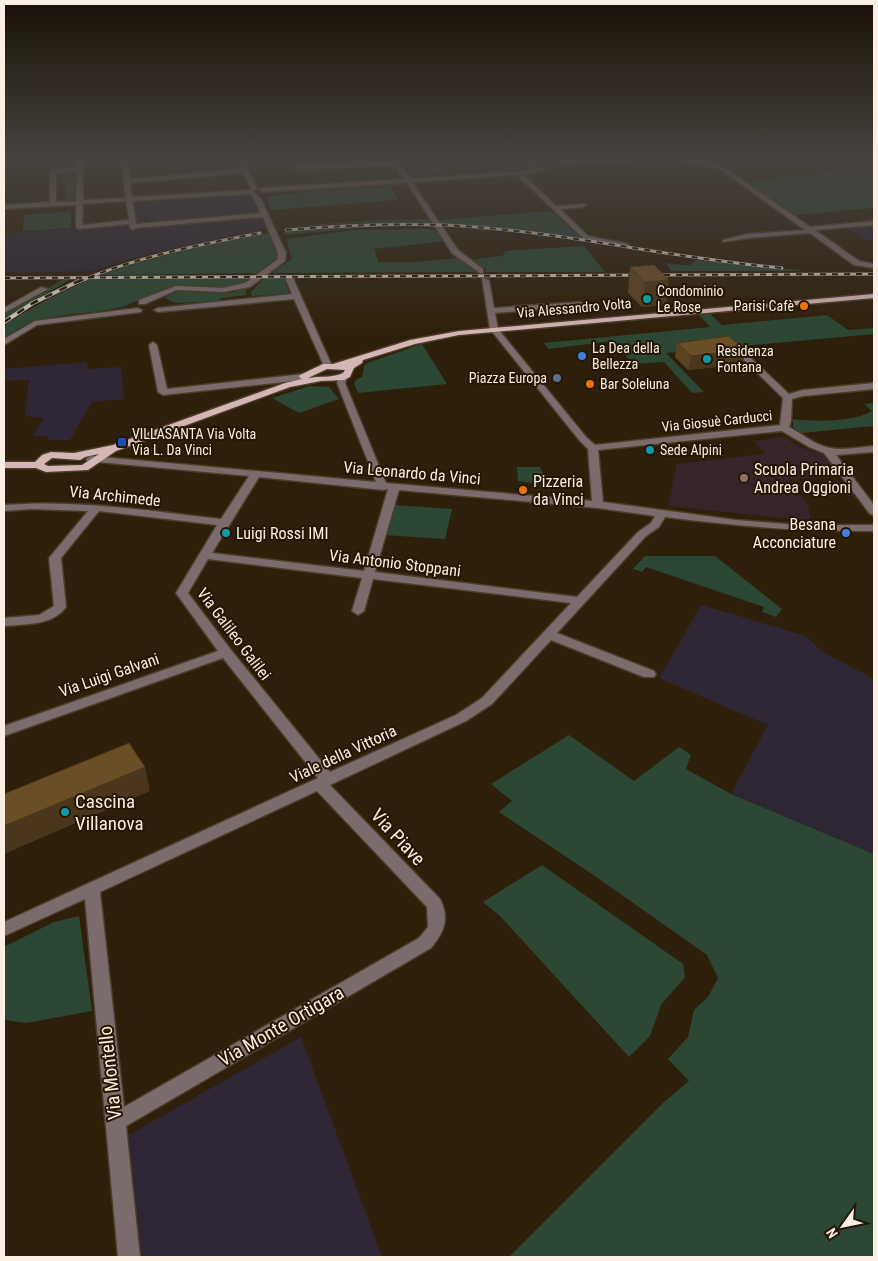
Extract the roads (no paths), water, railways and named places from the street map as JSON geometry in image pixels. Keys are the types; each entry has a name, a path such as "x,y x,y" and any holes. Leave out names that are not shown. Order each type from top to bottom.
{"main road":[{"name":"Via Alessandro Volta","path":"74,456 115,448 286,386 319,373 332,365 431,338 494,330 874,296"},
{"name":"Via Alessandro Volta","path":"286,386 303,377 319,373 333,379 346,374 355,364 368,356"},
{"path":"332,365 346,374"},
{"name":"Via Alessandro Volta","path":"92,462 115,448"},
{"path":"5,461 40,461 57,454 74,456 92,462"},
{"path":"40,461 46,469 92,462"}],"street":[{"path":"79,218 79,227 227,218"},
{"path":"131,218 132,225"},
{"path":"4,343 35,323 138,310 149,312 180,288 215,291 242,287 254,281 283,257 266,218"},
{"path":"433,218 455,251 480,271"},
{"path":"565,218 586,238 625,244"},
{"path":"793,218 864,265 874,266"},
{"path":"724,241 748,236 874,223"},
{"path":"290,280 332,365"},
{"path":"485,280 494,330 583,439 593,448 598,505"},
{"path":"4,311 44,289"},
{"path":"138,310 134,306 153,300 185,306 298,296"},
{"path":"492,311 580,304"},
{"path":"153,344 163,392 303,377"},
{"path":"737,348 788,397"},
{"path":"346,374 341,383 388,487 358,611"},
{"path":"272,379 286,386"},
{"name":"Via Giosuè Carducci","path":"593,448 784,428 787,422 786,403 788,397 824,390 874,386"},
{"path":"784,428 812,445 828,451 839,453 874,449"},
{"path":"828,451 874,512"},
{"name":"Via Leonardo da Vinci","path":"92,462 159,465 598,505 736,523 813,528 874,528"},
{"name":"Via Leonardo da Vinci","path":"92,462 159,465"},
{"name":"Via Galileo Galilei","path":"256,474 182,593 324,782"},
{"name":"Via Archimede","path":"4,508 31,505 95,509 224,524"},
{"path":"4,622 48,616 55,613 60,607 54,558 95,509"},
{"path":"642,534 647,511"},
{"name":"Viale della Vittoria","path":"4,929 474,711 494,694 550,635 642,534 655,525 662,513"},
{"name":"Via Antonio Stoppani","path":"204,556 582,600"},
{"path":"550,635 649,674"},
{"name":"Via Luigi Galvani","path":"4,731 226,653"},
{"name":"Via Piave","path":"324,782 434,904 439,921"},
{"name":"Via Montello","path":"92,888 129,1257"},
{"name":"Via Monte Ortigara","path":"115,1122 425,943 436,931 439,921"}],"railway":[{"path":"286,230 380,225 475,227 782,268"},
{"path":"89,278 122,265 190,247 260,233"},
{"path":"89,278 874,274"},
{"path":"4,278 89,278"},
{"path":"78,282 89,278"},
{"path":"4,322 33,303 81,280"}],"place":[{"name":"Condominio Le Rose","path":"647,299"},
{"name":"Parisi Cafè","path":"804,306"},
{"name":"La Dea della Bellezza","path":"582,356"},
{"name":"Residenza Fontana","path":"707,359"},
{"name":"Piazza Europa","path":"557,378"},
{"name":"Bar Soleluna","path":"590,384"},
{"name":"VILLASANTA Via Volta Via L. Da Vinci","path":"122,442"},
{"name":"Sede Alpini","path":"650,450"},
{"name":"Scuola Primaria Andrea Oggioni","path":"744,478"},
{"name":"Pizzeria da Vinci","path":"523,490"},
{"name":"Luigi Rossi IMI","path":"226,533"},
{"name":"Besana Acconciature","path":"846,533"},
{"name":"Cascina Villanova","path":"65,812"}]}
